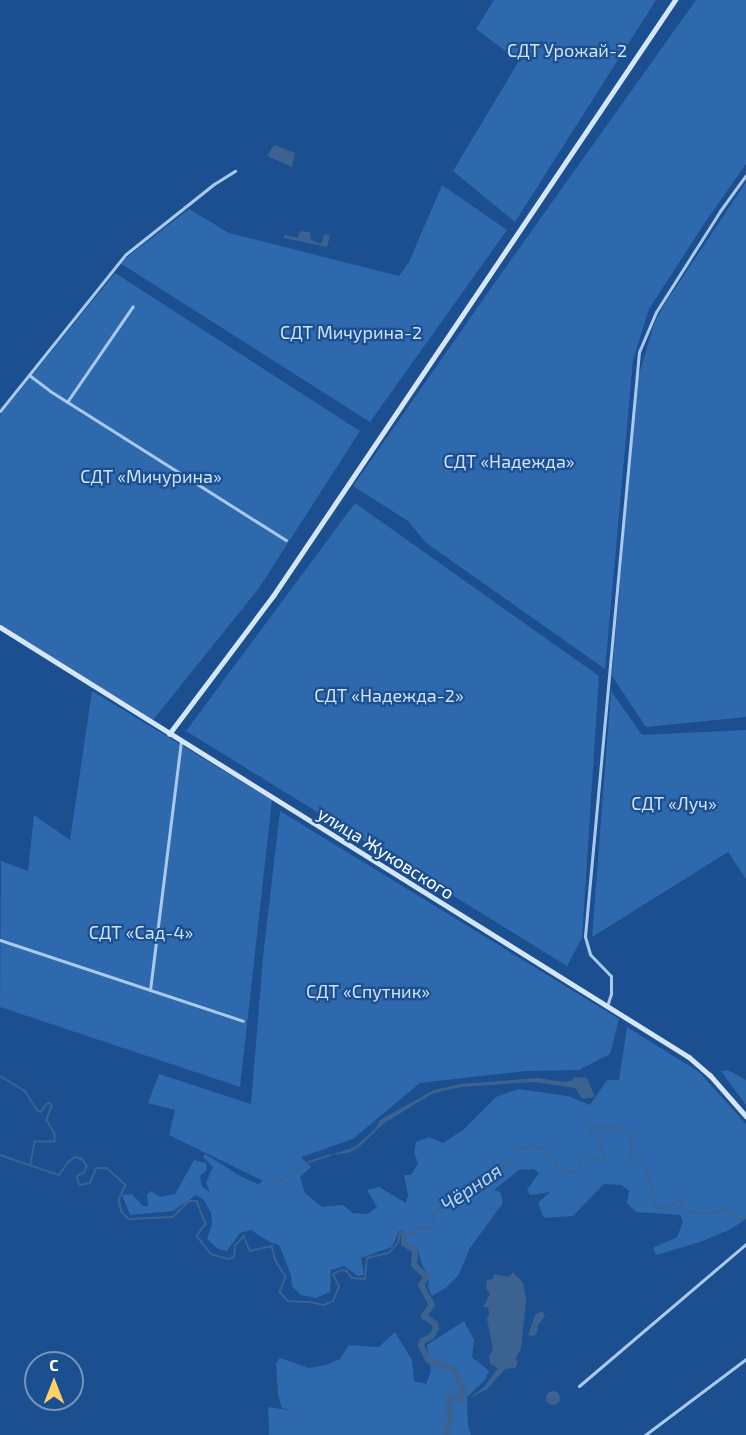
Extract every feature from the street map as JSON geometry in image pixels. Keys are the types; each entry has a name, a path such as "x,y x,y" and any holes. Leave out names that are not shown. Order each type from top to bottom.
{"main road":[{"path":"169,734 273,596 675,0"},
{"name":"улица Жуковского","path":"0,627 702,1067 746,1116"}],"street":[{"path":"0,411 126,254 214,184 235,171"},
{"path":"607,1006 611,994 611,975 590,954 585,936 639,352 656,312 720,211 746,175"},
{"path":"68,402 133,306"},
{"path":"28,375 286,540"},
{"path":"150,990 181,741"},
{"path":"0,940 243,1021"},
{"path":"579,1386 746,1244"},
{"path":"645,1435 746,1359"}],"green space":[{"name":"СДТ Урожай-2","path":"494,0 656,0 515,222 453,171 519,61 476,29"},
{"name":"СДТ «Надежда»","path":"696,0 746,0 746,164 649,309 633,360 605,669 425,542 408,521 353,486"},
{"path":"746,182 746,717 646,727 612,676 637,381 654,324 664,305"},
{"name":"СДТ Мичурина-2","path":"442,185 507,230 370,422 120,263 189,209 229,233 399,276 409,262"},
{"name":"СДТ «Мичурина»","path":"115,273 360,431 259,588 153,720 0,627 0,415"},
{"name":"СДТ «Надежда-2»","path":"355,503 599,676 582,938 567,966 186,731"},
{"name":"СДТ «Сад-4»","path":"92,691 272,800 240,1087 0,1007 1,861 28,871 34,815 70,840"},
{"name":"СДТ «Луч»","path":"611,691 642,735 746,730 746,879 728,852 592,937"},
{"name":"СДТ «Спутник»","path":"280,811 619,1019 610,1054 579,1070 526,1071 420,1083 353,1139 301,1157 311,1167 300,1177 305,1193 322,1207 343,1205 353,1213 368,1214 377,1207 367,1190 379,1187 406,1203 408,1195 404,1175 411,1175 418,1163 414,1152 416,1142 429,1137 443,1143 463,1130 496,1097 518,1089 568,1096 590,1105 607,1080 619,1080 627,1027 699,1072 746,1124 746,1219 731,1229 700,1242 656,1255 653,1248 677,1237 683,1222 680,1215 636,1212 627,1203 629,1191 621,1185 604,1184 573,1216 544,1218 538,1203 550,1192 530,1195 527,1190 539,1173 534,1169 519,1170 494,1190 500,1192 503,1203 470,1248 459,1274 447,1287 432,1296 428,1287 429,1276 423,1267 418,1251 407,1242 406,1230 399,1231 392,1247 361,1258 364,1275 358,1276 344,1266 331,1270 330,1292 316,1298 301,1295 292,1286 291,1275 279,1245 251,1230 240,1233 227,1251 218,1249 207,1239 212,1224 211,1213 204,1200 196,1195 173,1211 130,1215 122,1195 132,1194 143,1206 148,1206 147,1194 151,1191 160,1197 175,1194 194,1160 206,1163 207,1170 200,1176 202,1186 210,1193 206,1183 213,1167 203,1157 205,1154 242,1177 258,1184 263,1181 169,1135 175,1110 148,1103 159,1074 251,1104 263,957"},
{"path":"728,1070 746,1080 746,1105 721,1071"},
{"path":"464,1321 474,1340 472,1357 489,1371 485,1380 467,1397 468,1425 471,1435 269,1435 268,1407 294,1411 282,1408 278,1395 276,1363 280,1358 309,1368 326,1365 340,1359 349,1345 379,1347 395,1332 412,1360 414,1381 426,1384 431,1371 427,1345"}],"shaded area":[{"path":"274,145 295,153 292,167 267,156"},
{"path":"300,231 310,232 311,240 321,244 325,234 330,236 327,247 284,238 284,235 298,238"},
{"path":"573,1077 587,1078 595,1097 582,1099 575,1088 534,1082 461,1087 434,1093 383,1124 358,1148 348,1153 330,1155 355,1147 376,1128 380,1120 434,1090 461,1084 537,1078 565,1082 573,1080"},
{"path":"513,1272 523,1283 526,1300 521,1349 516,1358 518,1362 515,1368 505,1369 487,1389 468,1399 484,1387 498,1368 490,1364 489,1356 493,1350 487,1319 489,1314 488,1307 483,1307 490,1294 486,1289 487,1280 493,1279 494,1274 509,1277"},
{"path":"542,1311 545,1316 537,1326 538,1331 534,1336 528,1335 535,1315"},
{"path":"553,1391 558,1393 560,1398 558,1403 553,1405 548,1403 546,1398 548,1393"}],"waterway":[{"path":"0,1076 25,1091 38,1111 41,1112 46,1104 50,1103 52,1106 47,1120 55,1134 55,1142 35,1142 31,1164"},
{"name":"Чёрная","path":"310,1302 324,1305 333,1301 339,1287 333,1274 342,1270 347,1271 352,1278 365,1279 367,1258 389,1253 398,1243 400,1233 410,1235 416,1233 417,1227 430,1228 435,1211 439,1211 445,1201 492,1177 519,1150 533,1146 543,1149 553,1157 559,1169 571,1173 579,1170 583,1158 595,1157 598,1161 604,1158 601,1142 590,1131 593,1126 611,1127 629,1134 632,1140 631,1155 645,1165 649,1183 654,1188 654,1203 660,1208 669,1207 681,1199 683,1207 690,1213 713,1213 726,1208 735,1218 746,1217"},
{"name":"Чёрная","path":"0,1155 59,1175 69,1161 76,1157 82,1159 87,1166 85,1172 77,1177 80,1185 90,1183 96,1168 107,1168 126,1185 119,1200 122,1212 129,1219 173,1217 189,1201 197,1201 206,1224 197,1236 211,1254 229,1259 234,1257 235,1246 244,1236 250,1251 272,1246 276,1261 286,1277 280,1292 288,1301 310,1302"},
{"path":"266,1187 271,1187 309,1162 330,1155"},
{"path":"404,1233 404,1243 415,1251 414,1265 427,1277 421,1285 432,1305 424,1316 435,1324 436,1329 431,1337 422,1341 421,1346 428,1360 454,1370 464,1391 461,1400 451,1397 448,1401 451,1419 446,1435"}]}
